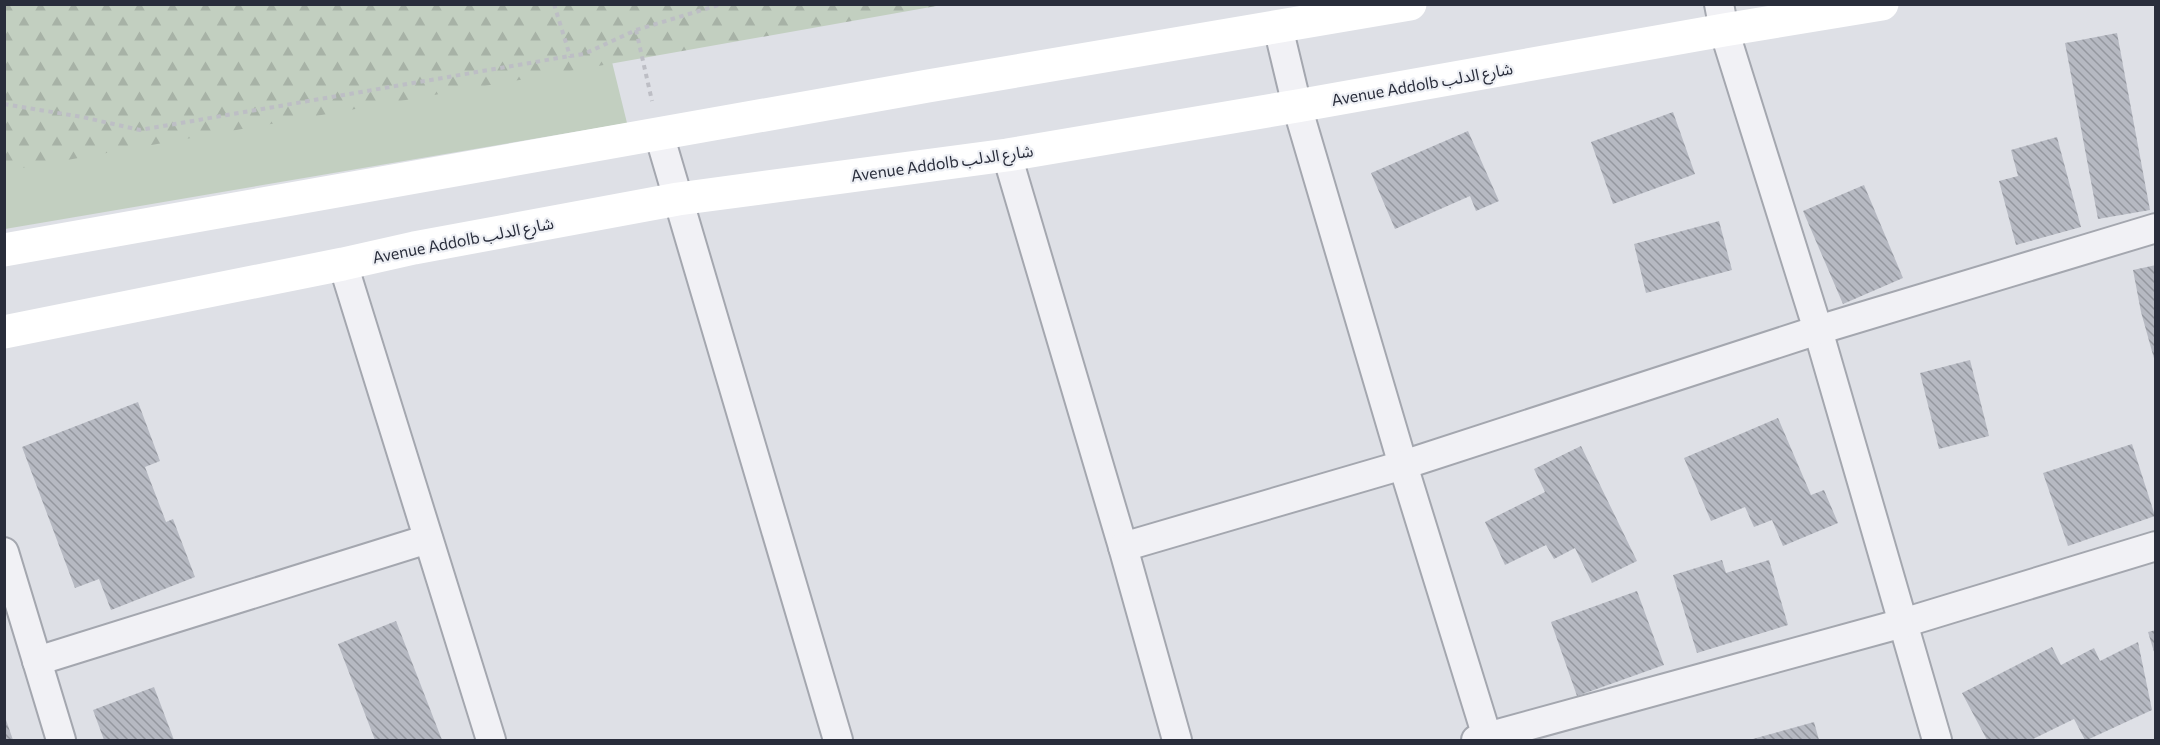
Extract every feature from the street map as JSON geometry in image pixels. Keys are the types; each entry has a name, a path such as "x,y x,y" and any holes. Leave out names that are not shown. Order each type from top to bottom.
{"street":[{"path":"4,250 951,82 1410,4"},
{"name":"Avenue Addolb شارع الدلب","path":"4,332 414,248 678,199 1007,154 1297,106 1722,17 1882,4"},
{"path":"1722,17 1818,330 1936,741"},
{"path":"1278,27 1297,106 1484,739 1903,623 2156,546"},
{"path":"659,134 838,741"},
{"path":"1007,154 1123,547 1177,741"},
{"path":"1123,547 1403,465 1818,330 2156,228"},
{"path":"344,264 491,741"},
{"path":"37,661 428,538"},
{"path":"4,552 61,741"}],"path":[{"path":"554,4 570,56"},
{"path":"4,104 82,117 140,130 584,54 636,30 722,4"},
{"path":"636,30 659,134"}],"green space":[{"path":"5,4 942,4 942,5 5,171"},
{"path":"5,5 555,72 612,62 627,123 5,229"}],"building":[{"path":"2117,33 2150,210 2098,219 2065,43"},
{"path":"1673,112 1695,174 1613,204 1591,142"},
{"path":"1468,131 1499,201 1476,211 1470,196 1395,229 1371,173"},
{"path":"2057,137 2081,227 2016,245 1999,181 2018,176 2011,150"},
{"path":"1864,185 1903,278 1843,304 1803,211"},
{"path":"1719,221 1732,270 1646,293 1634,244"},
{"path":"2156,265 2155,362 2141,312 2133,270"},
{"path":"1970,360 1989,436 1939,449 1920,373"},
{"path":"138,402 160,461 145,467 166,522 173,519 195,577 111,610 99,579 75,588 22,447"},
{"path":"1778,418 1811,495 1824,490 1838,523 1783,546 1772,520 1754,527 1745,507 1711,521 1684,458"},
{"path":"2132,444 2155,516 2068,546 2043,473"},
{"path":"1581,446 1637,561 1592,583 1575,548 1554,559 1546,545 1505,565 1485,522 1545,492 1534,469"},
{"path":"1722,560 1726,573 1769,560 1788,625 1697,653 1673,575"},
{"path":"1637,591 1664,665 1577,696 1551,622"},
{"path":"396,621 442,740 375,740 338,644"},
{"path":"2156,630 2156,655 2155,655 2148,632"},
{"path":"2138,642 2152,710 2087,740 2074,719 2031,740 1987,740 1962,693 2052,647 2061,665 2094,648 2100,661"},
{"path":"154,687 174,740 104,740 93,710"},
{"path":"6,720 13,740 4,740 4,721"},
{"path":"1814,722 1819,740 1749,740"}]}
